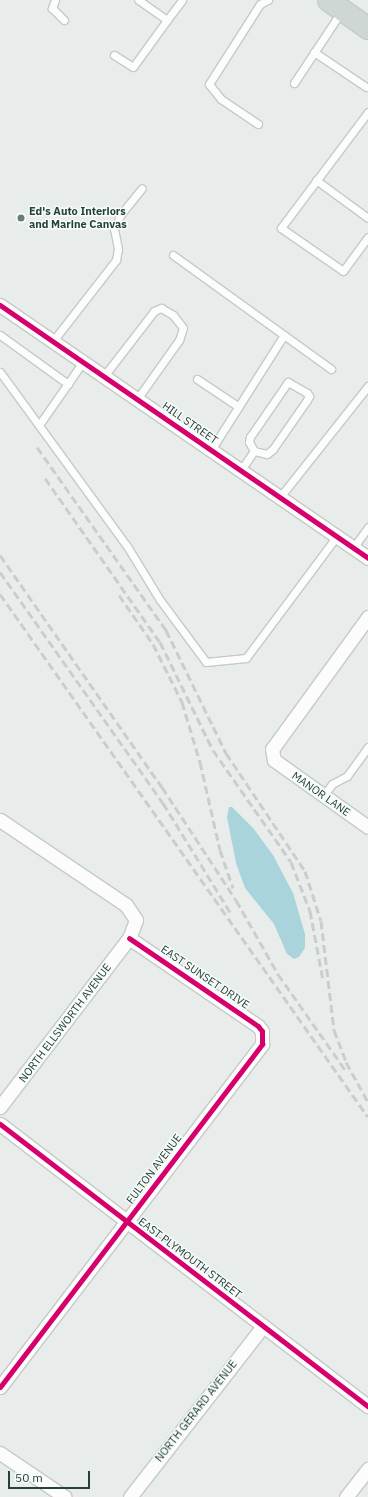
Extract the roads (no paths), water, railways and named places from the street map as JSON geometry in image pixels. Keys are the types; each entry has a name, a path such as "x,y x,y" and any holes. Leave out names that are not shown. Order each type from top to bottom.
{"main road":[{"path":"335,5 368,28"}],"street":[{"name":"HILL STREET","path":"0,304 368,558"},
{"name":"MANOR LANE","path":"368,617 272,749 274,760 368,827"},
{"path":"1,823 126,905 136,920 129,938"},
{"name":"EAST SUNSET DRIVE","path":"129,938 258,1026 263,1038"},
{"name":"NORTH ELLSWORTH AVENUE","path":"0,1107 129,938"},
{"name":"FULTON AVENUE","path":"0,1387 259,1049 263,1038"},
{"name":"EAST PLYMOUTH STREET","path":"0,1124 368,1406"},
{"name":"NORTH GERARD AVENUE","path":"130,1497 262,1326"},
{"path":"0,1453 65,1497"},
{"path":"346,1497 368,1469"}],"lane":[{"path":"55,0 52,8 64,20"},
{"path":"140,0 167,20"},
{"path":"114,55 133,67 182,0"},
{"path":"258,124 221,99 209,84 260,4 268,0"},
{"path":"294,83 314,52 335,5"},
{"path":"314,52 366,87"},
{"path":"368,112 281,228 343,271 368,237"},
{"path":"316,180 368,218"},
{"path":"53,341 116,260 118,249 114,229 121,214 142,188"},
{"path":"173,255 330,368"},
{"path":"104,376 154,311 161,308 172,315 183,328 179,340 137,399"},
{"path":"0,335 68,384"},
{"path":"211,450 284,336"},
{"path":"39,426 83,362"},
{"path":"0,372 127,546 160,600 206,662 246,658 337,536"},
{"path":"198,379 239,407"},
{"path":"290,382 307,393 309,396 307,400 273,449 267,454 254,452 249,442 250,437 284,385 290,382"},
{"path":"280,497 368,386"},
{"path":"241,470 254,452"},
{"path":"353,548 368,527"},
{"path":"323,796 332,784 347,776 368,747"}],"water":[{"path":"229,807 232,807 253,828 273,855 293,893 305,934 305,948 299,957 294,959 287,954 274,924 245,888 236,863 227,817"}],"railway":[{"path":"37,447 166,630 226,753 305,871 321,921 334,1030 346,1062 368,1102"},
{"path":"45,478 160,642 213,750 291,862 310,911 323,980"},
{"path":"0,555 162,787 236,900 278,974 346,1071"},
{"path":"0,572 163,803 230,912"},
{"path":"0,594 368,1117"},
{"path":"119,595 153,644 182,702 200,762 220,850 233,888"}],"place":[{"name":"Ed's Auto Interiors and Marine Canvas","path":"21,218"}]}
